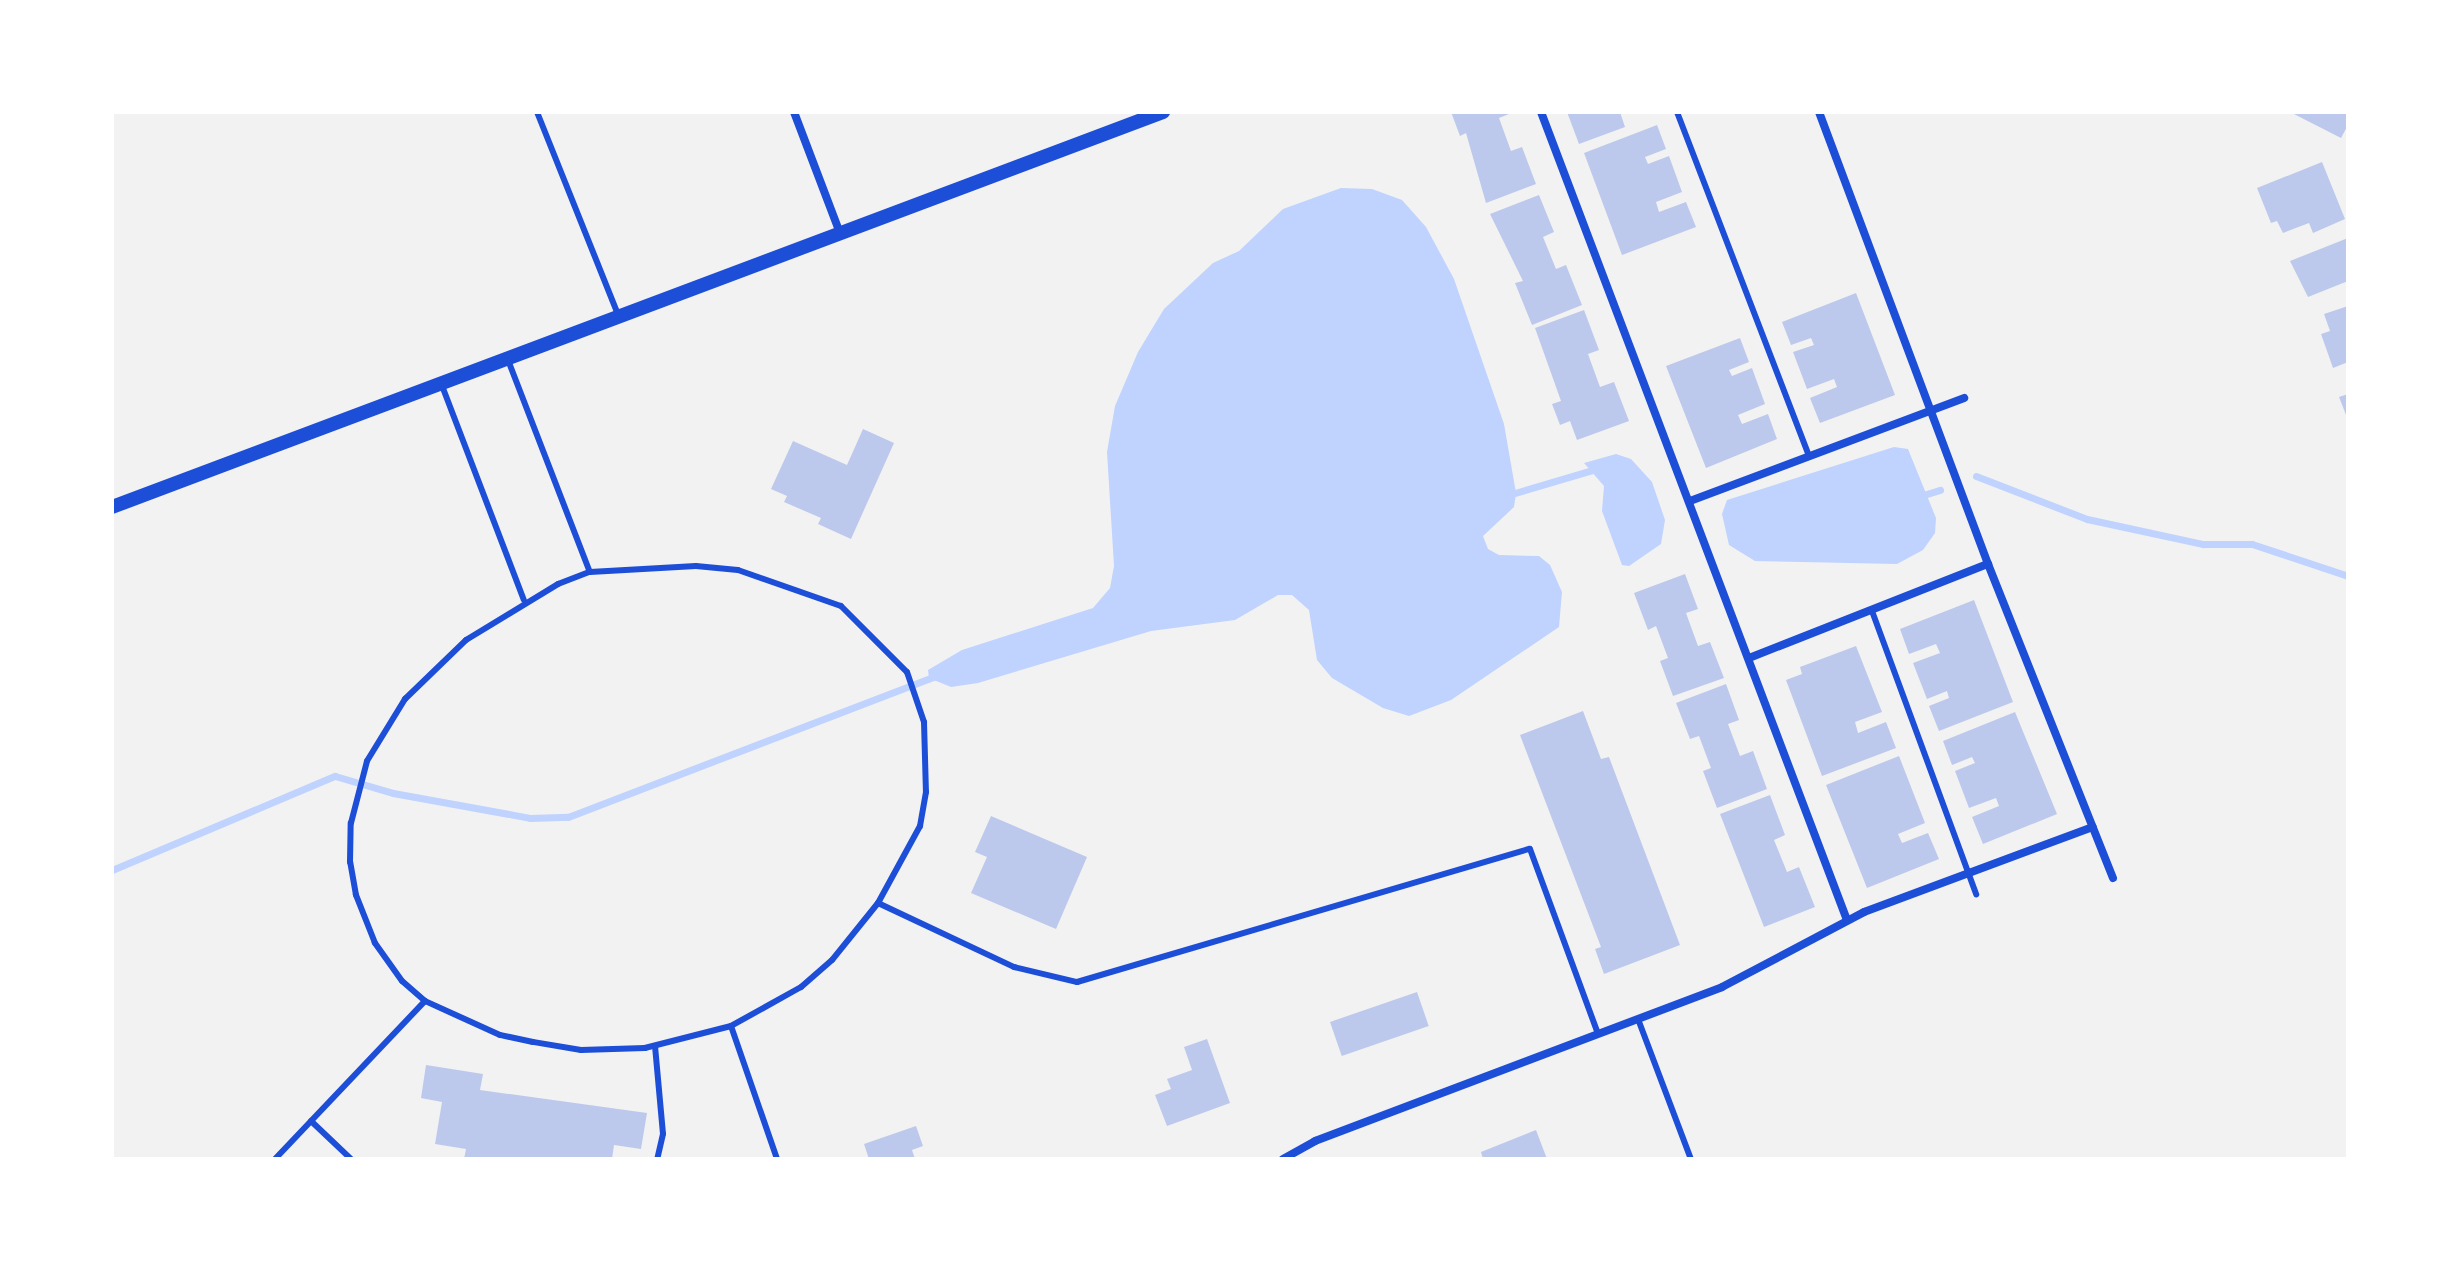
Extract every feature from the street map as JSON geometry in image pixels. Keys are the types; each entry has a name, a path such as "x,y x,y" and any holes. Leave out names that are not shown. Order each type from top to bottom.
{"street":[{"path":"794,112 840,233"},
{"path":"112,507 1163,112"},
{"path":"1541,112 1847,920"},
{"path":"1819,112 1988,564 2113,878"},
{"path":"1690,501 1964,398"},
{"path":"1749,658 1988,564"},
{"path":"1283,1159 1315,1141 1722,987 1847,920 2093,827"}],"lane":[{"path":"537,112 618,315"},
{"path":"1677,112 1809,455"},
{"path":"507,359 590,572"},
{"path":"441,383 524,600"},
{"path":"696,566 787,584 841,606 907,672 924,722 926,792 920,826 878,903 832,960 801,987 731,1026 655,1046 581,1050 533,1042 500,1035 425,1001 402,981 375,943 356,895 350,862 357,796 367,761 405,699 466,640 524,600 590,572 696,566"},
{"path":"1872,611 1976,894"},
{"path":"878,903 1014,967 1077,982 1530,849 1598,1034"},
{"path":"275,1159 425,1001"},
{"path":"1638,1019 1691,1159"},
{"path":"731,1026 777,1159"},
{"path":"655,1046 663,1134 657,1159"},
{"path":"311,1121 351,1159"}],"water":[{"path":"1341,188 1372,189 1402,200 1426,227 1454,279 1504,424 1516,493 1514,507 1483,536 1488,549 1499,555 1539,556 1550,565 1562,592 1559,627 1451,700 1409,716 1383,708 1332,678 1317,660 1309,610 1292,595 1278,595 1235,620 1151,631 978,683 951,687 929,678 928,670 962,650 1093,608 1110,588 1114,566 1107,452 1115,406 1138,352 1164,309 1213,263 1239,251 1283,209"},
{"path":"1894,447 1908,449 1936,518 1935,533 1923,550 1897,564 1755,561 1729,545 1722,514 1727,500"},
{"path":"1616,454 1631,459 1652,482 1665,520 1661,544 1629,566 1622,565 1602,511 1604,486 1584,463"}],"building":[{"path":"1451,112 1514,112 1499,118 1511,151 1522,147 1536,184 1486,203 1466,133 1460,136"},
{"path":"1567,112 1620,112 1625,127 1579,144"},
{"path":"2290,112 2348,112 2348,125 2341,138"},
{"path":"1657,125 1666,149 1645,157 1648,164 1669,156 1682,192 1656,202 1659,212 1686,202 1696,227 1622,255 1584,153"},
{"path":"2322,162 2345,219 2313,233 2309,223 2283,233 2277,221 2271,223 2257,188"},
{"path":"1539,195 1554,232 1543,237 1556,269 1566,265 1582,305 1532,325 1515,283 1523,281 1490,214"},
{"path":"2348,238 2348,281 2308,297 2290,261"},
{"path":"1856,293 1895,395 1820,423 1810,398 1837,387 1834,379 1807,389 1793,352 1814,345 1811,338 1791,345 1782,322"},
{"path":"2348,306 2348,362 2333,368 2321,334 2330,331 2324,314"},
{"path":"1584,310 1599,350 1588,354 1600,387 1614,382 1629,421 1577,440 1570,421 1560,425 1552,404 1561,401 1535,328"},
{"path":"1740,338 1749,362 1729,370 1732,376 1752,368 1765,404 1738,415 1742,424 1768,414 1777,439 1706,468 1666,366"},
{"path":"2348,394 2348,420 2339,397"},
{"path":"863,429 894,443 851,539 818,524 821,518 784,502 787,496 771,489 793,441 847,465"},
{"path":"1685,574 1698,609 1686,613 1698,646 1710,642 1724,678 1673,696 1660,661 1668,658 1656,626 1648,630 1634,593"},
{"path":"1974,600 2013,702 1939,731 1929,706 1949,698 1947,691 1927,699 1913,663 1940,653 1936,644 1909,654 1900,629"},
{"path":"1856,646 1882,712 1855,722 1858,733 1886,722 1896,748 1822,776 1786,680 1802,674 1800,667"},
{"path":"1726,684 1739,720 1728,724 1740,756 1753,751 1767,789 1717,808 1703,771 1711,768 1699,736 1690,739 1676,703"},
{"path":"1583,711 1601,759 1609,757 1680,945 1604,974 1595,949 1601,947 1520,735"},
{"path":"2015,712 2057,814 1983,844 1972,817 1999,806 1996,798 1969,808 1955,771 1975,763 1972,757 1952,765 1943,741"},
{"path":"1899,756 1925,823 1898,834 1902,843 1928,833 1939,859 1867,888 1826,785"},
{"path":"1770,795 1785,835 1774,840 1787,872 1799,867 1815,907 1764,927 1720,814"},
{"path":"991,816 1087,857 1056,929 971,893 987,857 975,852"},
{"path":"1417,992 1429,1026 1342,1056 1330,1022"},
{"path":"1207,1039 1230,1103 1167,1126 1155,1095 1171,1089 1167,1079 1192,1070 1184,1047"},
{"path":"426,1065 483,1074 480,1090 647,1113 641,1149 614,1145 612,1159 464,1159 466,1149 435,1144 442,1102 421,1098"},
{"path":"916,1126 923,1146 912,1150 915,1159 869,1159 864,1144"},
{"path":"1536,1130 1547,1159 1483,1159 1481,1152"}],"waterway":[{"path":"1508,495 1596,469"},
{"path":"1976,476 2087,519 2203,544 2252,544 2348,576"},
{"path":"1920,496 1940,490"},
{"path":"112,870 335,776 393,793 530,818 568,817 935,676"}]}
